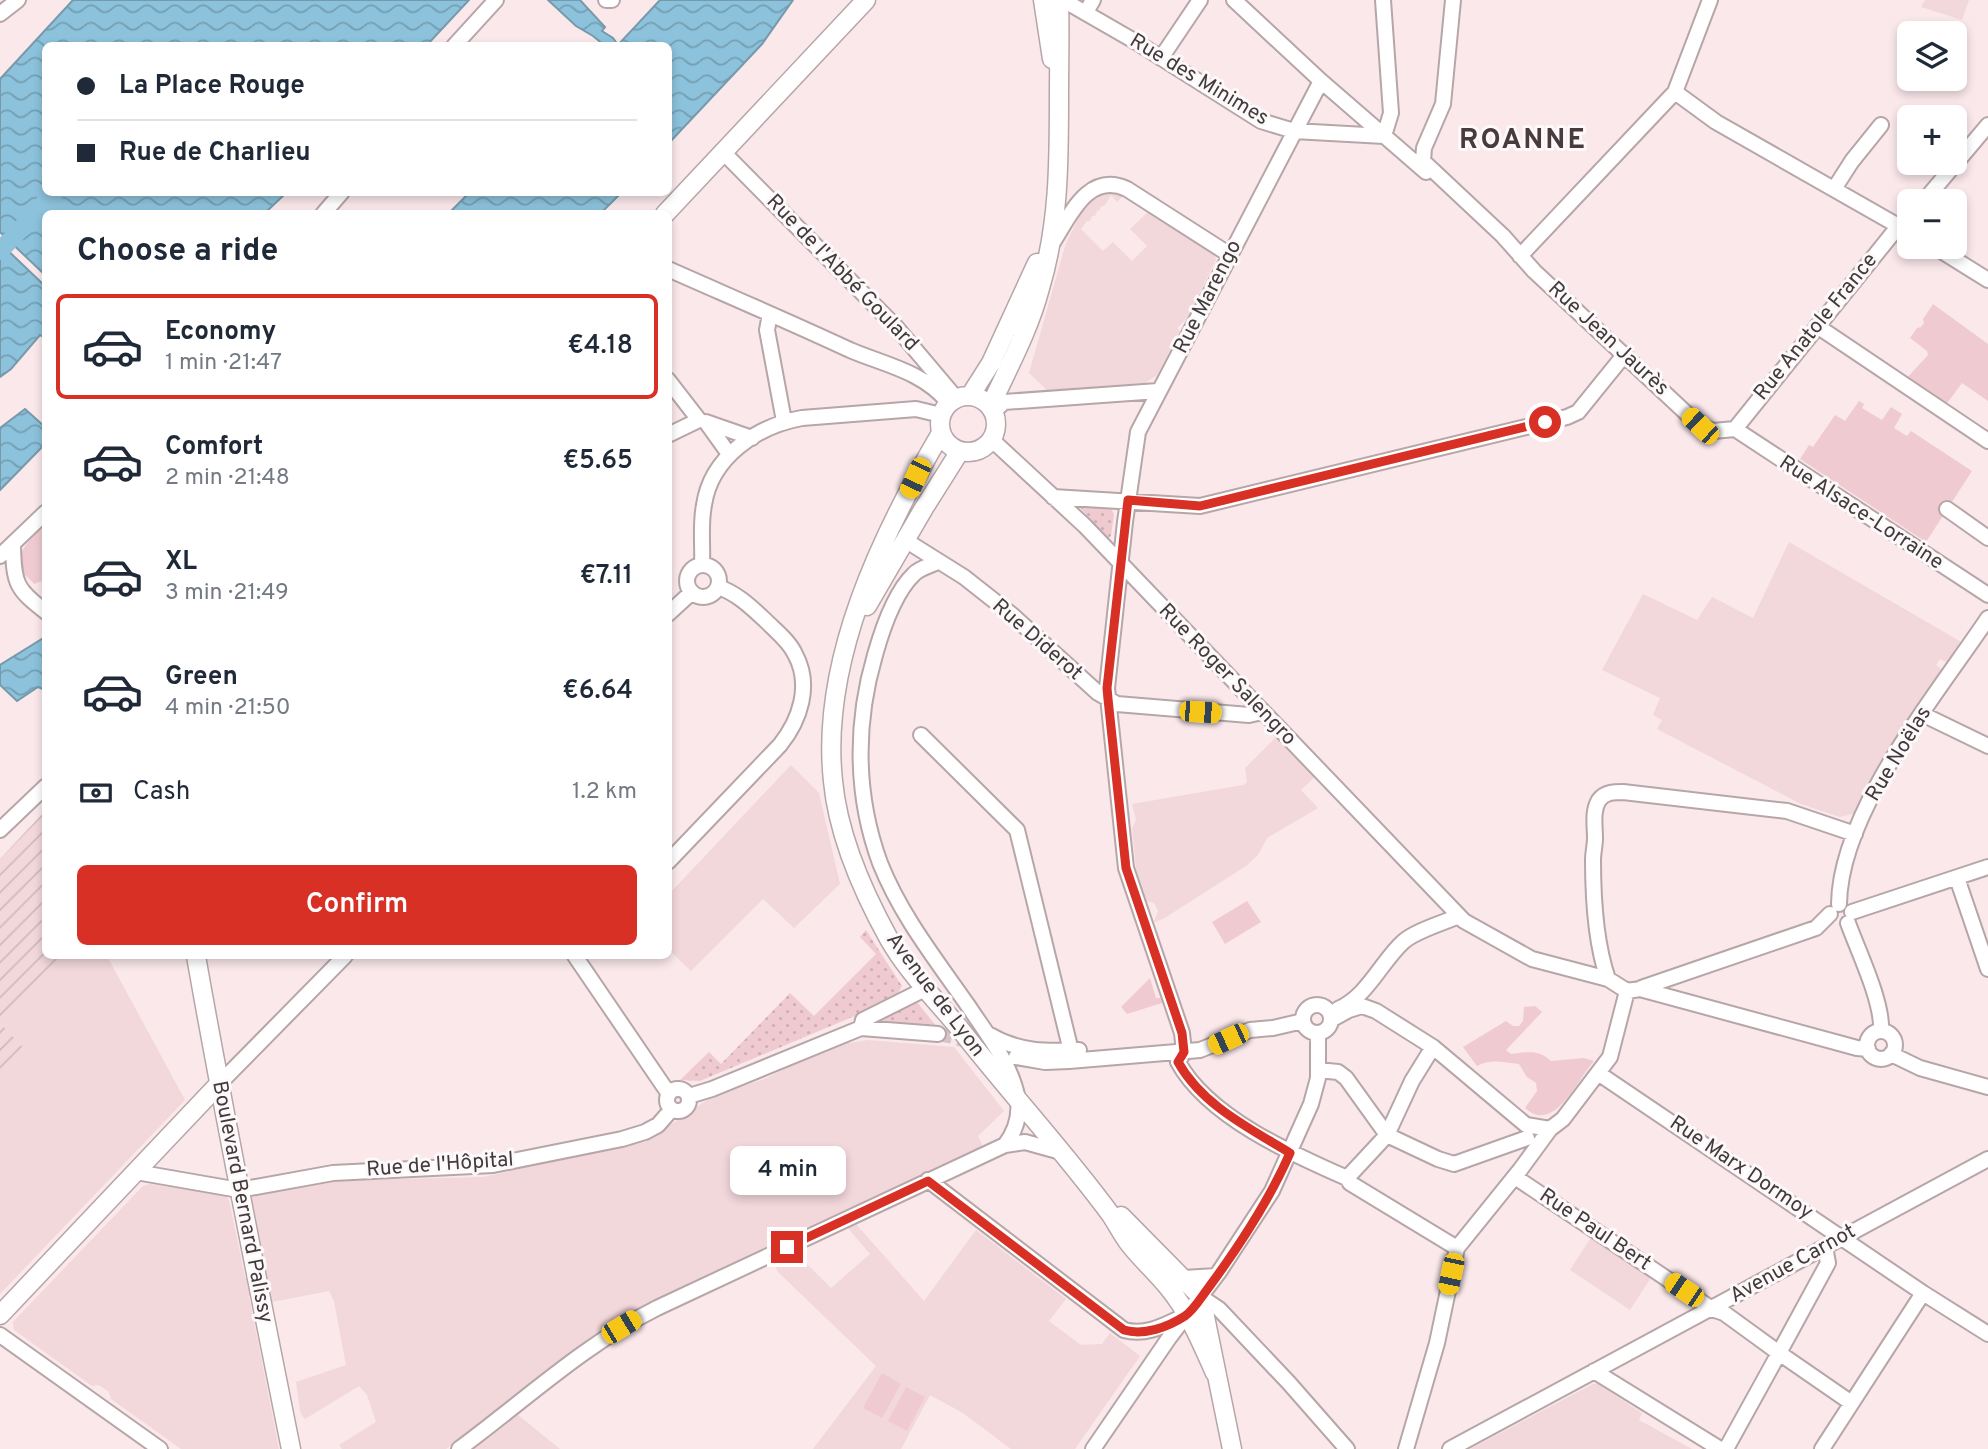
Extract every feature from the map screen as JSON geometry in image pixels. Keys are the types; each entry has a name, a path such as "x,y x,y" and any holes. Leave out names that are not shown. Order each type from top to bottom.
{"main road":[{"path":"669,210 866,0"},
{"name":"Avenue de Lyon","path":"1044,0 1059,107"},
{"name":"Avenue de Lyon","path":"992,410 1040,289 1056,217 1060,153 1061,0"},
{"name":"Avenue de Lyon","path":"1060,153 1048,225 1032,277 991,363 951,409 874,564 849,636 839,680 833,717 835,795 850,851 895,949 1061,1152 1129,1243 1170,1289 1187,1315 1215,1373"},
{"path":"985,401 992,410 996,421 991,439 978,450 960,451 946,441 951,409 985,401"},
{"name":"Avenue de Lyon","path":"849,636 960,451"},
{"name":"Boulevard Bernard Palissy","path":"197,959 218,1085 291,1449"},
{"path":"0,1315 218,1085"},
{"name":"Avenue de Lyon","path":"1072,1166 1201,1297"},
{"path":"1201,1297 1232,1449"}],"street":[{"path":"0,14 18,0"},
{"path":"458,42 496,0"},
{"path":"606,0 612,0"},
{"name":"Rue des Minimes","path":"1061,0 1089,6 1161,58 1261,121 1294,131 1384,136"},
{"path":"1161,58 1200,0"},
{"name":"Rue Jean Jaurès","path":"1234,0 1498,240 1520,256"},
{"path":"1383,0 1391,113 1384,136"},
{"path":"1403,152 1424,148 1443,104 1453,0"},
{"path":"1520,256 1675,92 1710,0"},
{"name":"Rue Marengo","path":"1181,1057 1182,1033 1126,868 1108,699 1128,500 1138,432 1321,81"},
{"path":"1675,92 1716,122 1834,190 1897,221"},
{"path":"1834,190 1881,125"},
{"path":"1934,189 1988,125"},
{"name":"Rue Jean Jaurès","path":"1424,148 1422,158 1426,164 1700,426 1713,431 1735,429"},
{"name":"Rue de l'Abbé Goulard","path":"723,152 896,327 951,409"},
{"path":"1051,244 1085,195 1093,188 1110,184 1127,189 1230,255"},
{"path":"326,210 339,196"},
{"name":"Rue Anatole France","path":"1735,429 1817,326 1897,235"},
{"path":"1954,259 1988,280"},
{"path":"672,271 857,353 910,372 938,390 951,409"},
{"path":"770,314 767,330 784,421"},
{"path":"1817,326 1988,441"},
{"path":"1054,497 1200,506 1567,417 1578,412 1625,354"},
{"path":"672,385 729,454"},
{"path":"992,410 1004,402 1158,391"},
{"path":"702,565 705,497 714,473 729,454 752,438 784,421 916,408 951,409"},
{"path":"672,433 702,421 752,438"},
{"name":"Rue Alsace-Lorraine","path":"1735,429 1988,595"},
{"name":"Rue Roger Salengro","path":"991,439 1054,497 1120,564 1459,916 1532,959 1608,979 1633,990 1857,1048 1868,1048"},
{"path":"1947,509 1988,538"},
{"path":"0,556 42,516"},
{"name":"Rue Diderot","path":"905,540 964,577 1108,699 1126,706 1249,715 1262,712"},
{"path":"13,546 14,572 21,593 42,609"},
{"path":"937,562 913,575 891,611 880,636 863,703 860,739 863,796 879,860 892,891 905,915 1003,1059 1018,1102 1016,1128 1005,1145"},
{"path":"702,565 712,568 718,576 718,586 715,591 701,597 692,592 687,583 689,573 702,565"},
{"path":"672,858 789,734 802,706 804,684 796,655 776,631 748,605 718,586"},
{"path":"672,610 692,592"},
{"name":"Rue Noëlas","path":"1835,909 1842,874 1855,834 1884,775 1988,618"},
{"path":"1922,714 1988,746"},
{"path":"921,735 1017,830 1071,1051"},
{"path":"1,825 42,789"},
{"path":"1608,979 1599,938 1593,858 1594,814 1598,802 1607,793 1623,792 1787,811 1855,834"},
{"path":"1835,909 1835,923 1842,926 1850,918 1988,867"},
{"path":"1957,878 1988,969"},
{"path":"1407,1448 1437,1343 1457,1248 1550,1129 1563,1119 1612,1053 1633,990 1816,928 1835,909 1849,906 1850,918 1882,1020 1881,1031"},
{"path":"1330,1016 1349,1010 1361,1000 1405,940 1459,916"},
{"path":"218,1085 342,959"},
{"path":"579,959 669,1094"},
{"path":"860,1028 863,1020 927,988"},
{"path":"1361,1000 1433,1047 1527,1132 1528,1160"},
{"path":"1313,1004 1322,1005 1330,1016 1329,1027 1318,1033 1307,1029 1303,1021 1304,1013 1313,1004"},
{"path":"986,1033 1018,1048 1047,1052 1114,1048 1181,1057 1250,1030 1303,1021"},
{"path":"689,1096 860,1028 938,1034"},
{"path":"1881,1031 1870,1036 1868,1048 1872,1055 1880,1058 1891,1055 1920,1068 1988,1087"},
{"path":"1881,1031 1893,1038 1895,1046 1891,1055"},
{"path":"1093,1449 1255,1218 1290,1153 1311,1104 1318,1070 1318,1033"},
{"path":"1347,1178 1387,1135 1418,1069 1433,1047"},
{"path":"1016,1057 1045,1062 1145,1053"},
{"path":"1181,1057 1206,1099 1290,1153 1347,1178 1350,1183 1457,1248"},
{"path":"1318,1070 1338,1072 1346,1078 1387,1135 1454,1164 1527,1132 1550,1129"},
{"name":"Rue Marx Dormoy","path":"1598,1073 1988,1334"},
{"path":"678,1088 685,1090 689,1096 689,1104 684,1110 672,1109 667,1100 669,1094 678,1088"},
{"name":"Rue de l'Hôpital","path":"135,1172 239,1189 333,1173 502,1163 634,1136 658,1125 672,1109"},
{"path":"459,1449 597,1343 633,1320 1005,1145 1024,1142 1061,1152"},
{"name":"Avenue Carnot","path":"1450,1449 1988,1159"},
{"name":"Rue Paul Bert","path":"1515,1177 1712,1309 1724,1314 1850,1402"},
{"path":"928,1181 1124,1330 1139,1333 1149,1331 1187,1315"},
{"path":"1112,1217 1177,1282 1219,1309 1348,1449"},
{"path":"1726,1449 1828,1264 1825,1247"},
{"path":"1184,1278 1216,1276"},
{"path":"1822,1449 1923,1293"},
{"path":"1187,1315 1198,1325 1212,1348"},
{"path":"0,1335 160,1449"},
{"path":"1594,1371 1720,1449"}],"shaded area":[{"path":"1925,0 1969,0 1962,20 1921,7"},
{"path":"1108,190 1122,194 1122,197 1117,202 1110,197 1081,229 1103,251 1113,242 1132,261 1147,246 1130,229 1149,211 1214,254 1216,260 1187,318 1177,328 1180,331 1157,375 1145,383 1047,390 1029,373 1066,243 1091,198"},
{"path":"1933,304 1988,344 1988,401 1962,383 1945,406 1906,379 1928,355 1927,351 1910,338 1924,323 1923,319"},
{"path":"1859,401 1864,404 1862,408 1882,420 1891,407 1902,414 1894,428 1907,436 1911,431 1972,471 1926,542 1800,459 1809,445 1813,447 1835,415 1845,421"},
{"path":"1077,504 1110,507 1114,514 1111,536 1107,539"},
{"path":"42,527 42,581 34,584 20,567 19,561 27,543"},
{"path":"1789,542 1963,643 1948,663 1940,659 1936,665 1943,671 1889,748 1856,813 1840,817 1801,804 1657,729 1662,720 1653,715 1660,698 1602,670 1643,594 1697,620 1712,597 1753,618"},
{"path":"1277,736 1315,777 1301,790 1318,808 1267,838 1258,855 1246,866 1163,919 1154,922 1158,911 1154,903 1146,901 1136,869 1132,828 1136,820 1132,804 1243,785 1247,782 1245,768"},
{"path":"791,765 819,793 840,884 794,928 763,899 691,971 672,953 672,891"},
{"path":"42,814 42,959 58,959 0,1019 0,859"},
{"path":"1247,901 1261,922 1225,944 1212,922"},
{"path":"866,930 902,986 895,999 700,1081 680,1080 709,1052 721,1064 790,993 814,1016 876,954 860,937"},
{"path":"58,959 109,959 185,1100 0,1294 0,1074 24,1048 0,1023 0,1019"},
{"path":"1150,978 1156,998 1162,998 1165,1002 1127,1014 1121,1007"},
{"path":"916,1001 937,1027 865,1023"},
{"path":"1535,1006 1542,1012 1506,1050 1511,1054 1537,1053 1551,1061 1584,1058 1594,1061 1564,1102 1546,1115 1536,1115 1525,1108 1537,1091 1536,1083 1527,1077 1519,1064 1493,1062 1477,1066 1463,1047 1506,1021 1513,1026 1519,1026 1523,1021 1524,1007"},
{"path":"0,1023 24,1048 0,1074"},
{"path":"868,1040 954,1047 1004,1111 978,1136 983,1147 622,1317 446,1449 342,1449 339,1445 376,1422 367,1395 359,1386 305,1419 303,1417 296,1382 346,1365 334,1301 329,1291 272,1302 270,1292 249,1296 279,1449 181,1449 111,1399 109,1392 99,1385 92,1386 14,1330 13,1322 143,1186 150,1184 226,1196 245,1277 266,1274 251,1198 256,1192 324,1181 483,1177 645,1142 716,1094 762,1080 831,1046"},
{"path":"856,1224 924,1301 976,1230 1066,1299 1049,1321 1081,1345 1102,1344 1110,1333 1140,1356 1075,1449 1011,1449 963,1413 930,1395 901,1449 813,1449 876,1366 778,1272 773,1262 795,1252 831,1288 870,1254 847,1227"},
{"path":"1592,1236 1652,1276 1630,1310 1570,1270"},
{"path":"882,1373 901,1384 882,1418 863,1408"},
{"path":"1593,1384 1598,1384 1642,1413 1639,1420 1692,1449 1470,1449"},
{"path":"906,1387 925,1397 907,1431 888,1421"},
{"path":"518,1415 560,1449 472,1449"}],"water":[{"path":"73,0 469,0 430,42 42,42 42,196 283,196 268,210 42,210 42,272 0,232 0,79"},
{"path":"548,0 580,0 605,27 602,31 616,42 600,42 576,26"},
{"path":"660,0 793,0 762,44 672,140 672,42 621,42"},
{"path":"466,196 618,196 604,210 452,210"},
{"path":"0,243 42,283 42,336 40,335 11,369 0,377"},
{"path":"25,409 42,424 42,447 0,490 0,428"},
{"path":"42,639 42,689 38,687 17,701 0,685 0,665"}],"waterway":[{"path":"0,251 51,196"}],"tunnel":[{"path":"938,1034 1007,1055"}],"district":[{"name":"ROANNE","path":"1523,141"}],"route":[{"path":"787,1247 928,1181 1124,1330 1139,1333 1149,1331 1187,1315 1255,1218 1272,1191 1290,1153 1206,1099 1182,1069 1178,1062 1184,1052 1182,1033 1130,886 1107,688 1128,500 1200,506 1545,422"}]}
